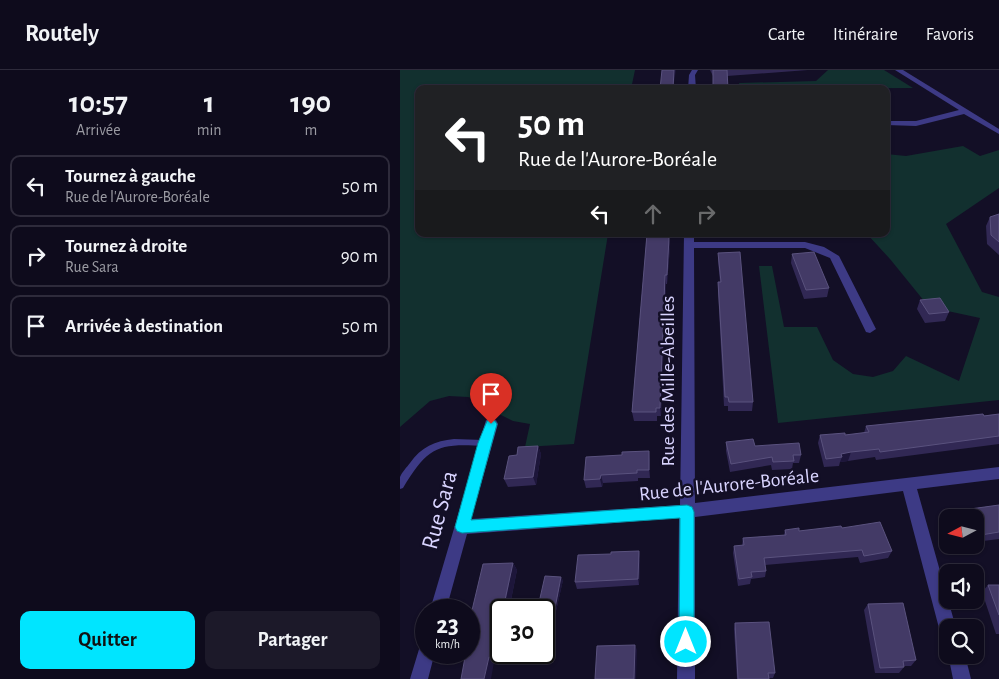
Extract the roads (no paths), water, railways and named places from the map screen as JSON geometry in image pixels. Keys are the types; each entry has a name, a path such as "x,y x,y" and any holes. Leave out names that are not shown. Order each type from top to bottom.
{"street":[{"path":"692,85 692,75 695,70"},
{"path":"898,70 999,132"},
{"path":"890,124 916,124 965,111"},
{"path":"689,239 805,245 820,248 834,256 870,329"},
{"name":"Rue des Mille-Abeilles","path":"686,679 689,239"},
{"name":"Rue Sara","path":"441,599 484,443 491,424"},
{"name":"Rue de l'Aurore-Boréale","path":"462,527 687,512 999,473"},
{"path":"909,485 946,619"},
{"path":"419,679 423,664"},
{"path":"958,664 962,679"}],"lane":[{"path":"400,485 411,466 424,452 440,443 457,441 484,443"}]}
